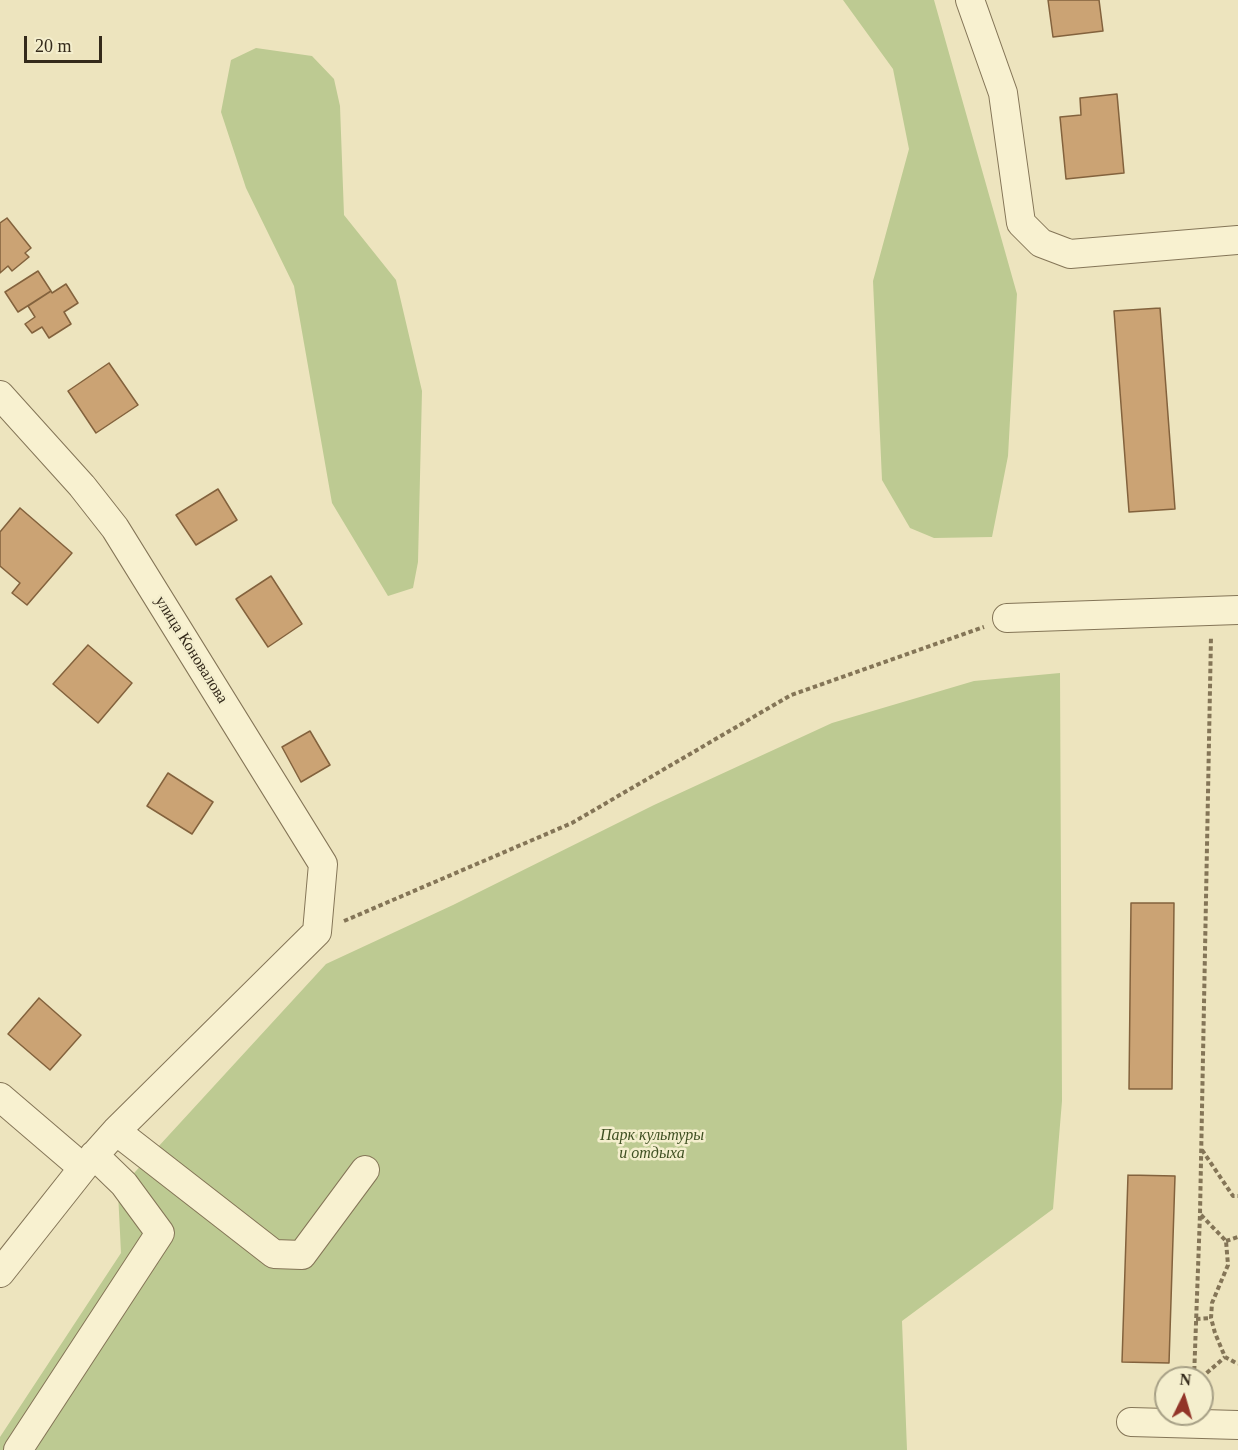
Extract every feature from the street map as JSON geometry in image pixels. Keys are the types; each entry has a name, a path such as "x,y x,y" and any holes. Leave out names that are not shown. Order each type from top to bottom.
{"street":[{"path":"970,0 1003,93 1022,222 1041,243 1070,254 1238,240"},
{"name":"улица Коновалова","path":"0,395 82,486 115,528 323,864 317,932"},
{"path":"1007,618 1225,611"},
{"path":"0,1274 116,1131 317,932"},
{"path":"0,1097 89,1162 124,1184 160,1233 18,1450"},
{"path":"116,1131 274,1254 302,1255 365,1170"},
{"path":"1131,1422 1238,1425"}],"path":[{"path":"1194,1366 1225,611"},
{"path":"317,932 572,823 791,695 1007,618"},
{"path":"1202,1150 1233,1196 1238,1196"},
{"path":"1200,1214 1226,1241 1228,1265 1212,1303 1211,1318 1225,1357 1238,1364"},
{"path":"1226,1241 1238,1237"},
{"path":"1196,1319 1211,1318"},
{"path":"1214,1367 1225,1357"}],"green space":[{"path":"843,0 934,0 1017,294 1008,456 992,537 934,538 910,528 882,480 873,281 909,149 893,69"},
{"path":"256,48 312,56 334,79 340,106 344,215 396,280 422,391 418,562 413,588 388,596 332,503 294,286 246,188 221,112 231,60"},
{"name":"Парк культуры и отдыха","path":"1060,673 1062,1101 1053,1209 902,1321 907,1450 0,1450 0,1437 121,1253 118,1192 326,964 453,905 654,805 832,723 974,681"}],"building":[{"path":"1048,0 1099,0 1103,31 1053,37"},
{"path":"1117,94 1124,173 1066,179 1060,117 1081,115 1080,98"},
{"path":"7,218 31,248 25,253 29,257 12,271 8,266 0,273 0,223"},
{"path":"38,271 51,291 18,312 5,292"},
{"path":"66,284 78,303 64,312 71,324 49,338 42,327 32,333 25,324 35,317 28,306"},
{"path":"1160,308 1175,509 1129,512 1114,311"},
{"path":"109,363 138,405 96,433 68,391"},
{"path":"218,489 237,520 196,545 176,515"},
{"path":"20,508 72,553 27,605 12,593 20,583 0,566 0,532"},
{"path":"271,576 302,624 268,647 236,599"},
{"path":"88,645 132,683 98,723 53,684"},
{"path":"310,731 330,765 301,782 282,747"},
{"path":"168,773 213,802 192,834 147,806"},
{"path":"1131,903 1174,903 1172,1089 1129,1089"},
{"path":"39,998 81,1035 50,1070 8,1034"},
{"path":"1128,1175 1175,1176 1169,1363 1122,1362"}]}
